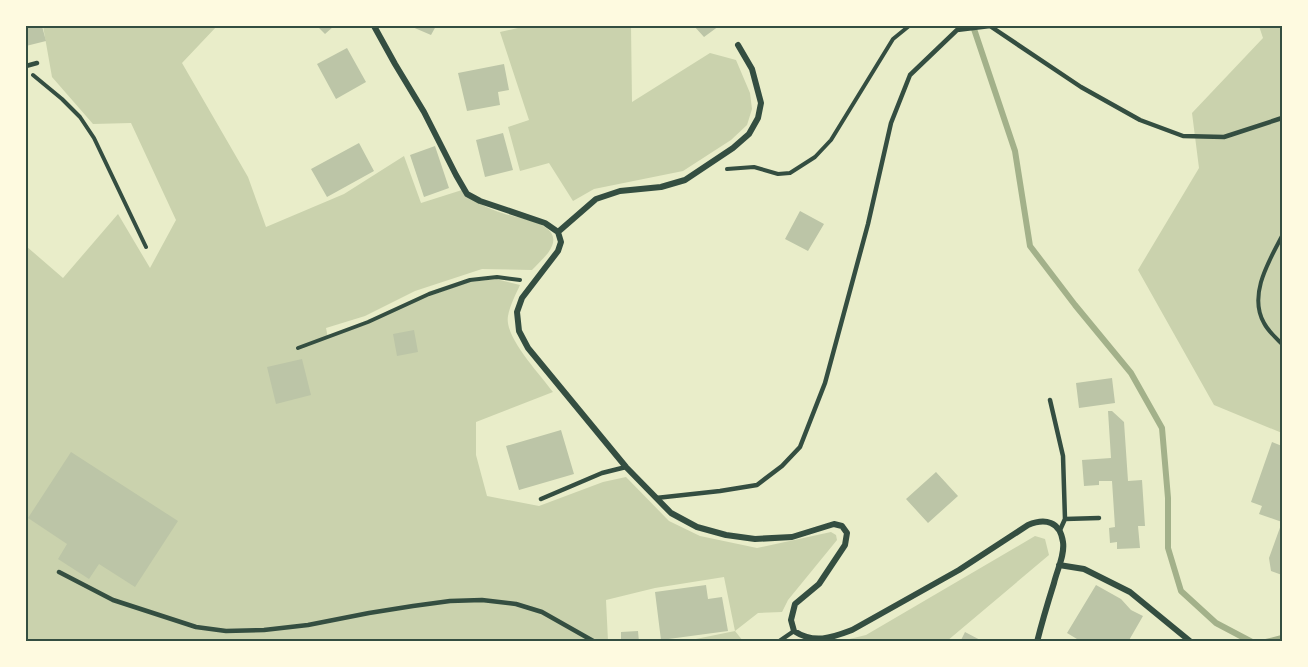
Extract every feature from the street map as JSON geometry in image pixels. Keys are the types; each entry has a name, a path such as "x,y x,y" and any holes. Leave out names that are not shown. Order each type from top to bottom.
{"street":[{"path":"374,26 424,112 467,194 480,201 546,223 558,232 561,242 558,251 522,298 517,312 519,331 528,348 626,467 671,513 697,527 726,535 755,538 792,537 834,524 842,526 847,533 845,545 819,584 795,604 791,620 794,631 805,638 817,639 834,638 852,630 959,570 1028,525 1039,521 1052,523 1060,530 1063,542 1059,565 1037,642"},
{"path":"558,232 596,199 620,192 661,187 685,180 733,148 749,134 758,118 761,103 752,69 738,45"},
{"path":"1059,565 1084,569 1130,592 1191,642"}],"lane":[{"path":"656,498 757,485 782,466 800,447 825,383 868,224 891,123 910,75 957,30 990,26 1081,87 1140,120 1183,136 1224,137 1282,118"},
{"path":"26,67 37,63"},
{"path":"1050,399 1064,456 1065,519 1060,530"},
{"path":"541,499 602,473 626,467"},
{"path":"1065,519 1099,518"},
{"path":"59,572 113,600 196,627 226,631 275,629 413,606 482,600 516,604 542,612 595,642"},
{"path":"778,642 794,631"}],"path":[{"path":"698,171 754,166 778,174 790,173 815,157 831,140 893,39 909,26"},
{"path":"26,67 80,117 94,138 146,247"},
{"path":"1282,236 1260,285 1258,306 1264,323 1282,344"},
{"path":"298,348 368,322 429,294 470,280 497,277 535,282"}],"green space":[{"path":"43,26 217,26 182,63 248,177 266,227 344,194 404,156 421,203 462,190 491,209 529,220 547,229 552,235 553,243 548,253 532,270 482,269 415,291 365,316 326,328 328,338 367,324 407,304 469,282 496,279 520,285 509,312 508,325 517,345 553,392 476,422 476,455 487,496 539,506 603,482 626,477 669,521 700,536 757,548 831,532 836,535 837,540 788,600 782,612 758,613 735,631 724,577 655,588 606,600 608,641 26,641 26,246 63,278 118,214 150,268 176,220 131,123 93,124 52,77"},
{"path":"527,26 631,26 632,102 710,53 736,60 750,93 752,109 747,125 731,140 683,171 594,189 573,201 549,163 520,171 508,127 529,120 500,32"},
{"path":"1259,26 1282,26 1282,433 1214,405 1138,270 1199,168 1192,113 1263,38"},
{"path":"1035,536 1045,539 1049,555 947,641 841,641 866,635"},
{"path":"735,631 743,641 686,641"}],"building":[{"path":"26,26 42,26 46,41 26,46"},
{"path":"317,26 334,26 325,34"},
{"path":"410,26 436,26 431,35"},
{"path":"694,26 719,26 704,37"},
{"path":"347,48 366,82 336,99 317,64"},
{"path":"504,64 509,90 498,92 500,105 467,111 458,73"},
{"path":"503,133 513,170 485,177 476,140"},
{"path":"359,143 374,171 327,197 311,169"},
{"path":"435,146 449,188 424,197 410,155"},
{"path":"800,211 824,224 808,251 785,239"},
{"path":"414,330 418,352 397,356 393,334"},
{"path":"302,359 311,395 276,404 267,367"},
{"path":"1112,378 1115,403 1079,408 1076,383"},
{"path":"1108,411 1112,411 1124,422 1128,481 1142,480 1145,526 1138,526 1140,548 1117,549 1117,542 1110,543 1109,528 1115,527 1112,481 1099,481 1099,485 1084,486 1082,460 1111,458"},
{"path":"561,430 574,474 519,490 506,446"},
{"path":"1272,442 1282,446 1282,522 1259,514 1262,506 1251,502"},
{"path":"71,452 178,521 135,587 99,564 89,579 58,559 67,544 28,518"},
{"path":"936,472 958,496 928,523 906,499"},
{"path":"1282,522 1282,575 1271,571 1269,558"},
{"path":"706,585 708,599 722,597 728,631 661,640 655,592"},
{"path":"1096,585 1121,599 1131,610 1143,616 1128,642 1082,642 1067,633"},
{"path":"638,631 639,642 621,642 621,632"},
{"path":"965,632 984,642 960,642"}],"waterway":[{"path":"973,26 1015,151 1030,246 1131,373 1162,428 1168,498 1168,548 1181,591 1216,623 1252,642"},
{"path":"1266,642 1282,638"}]}
